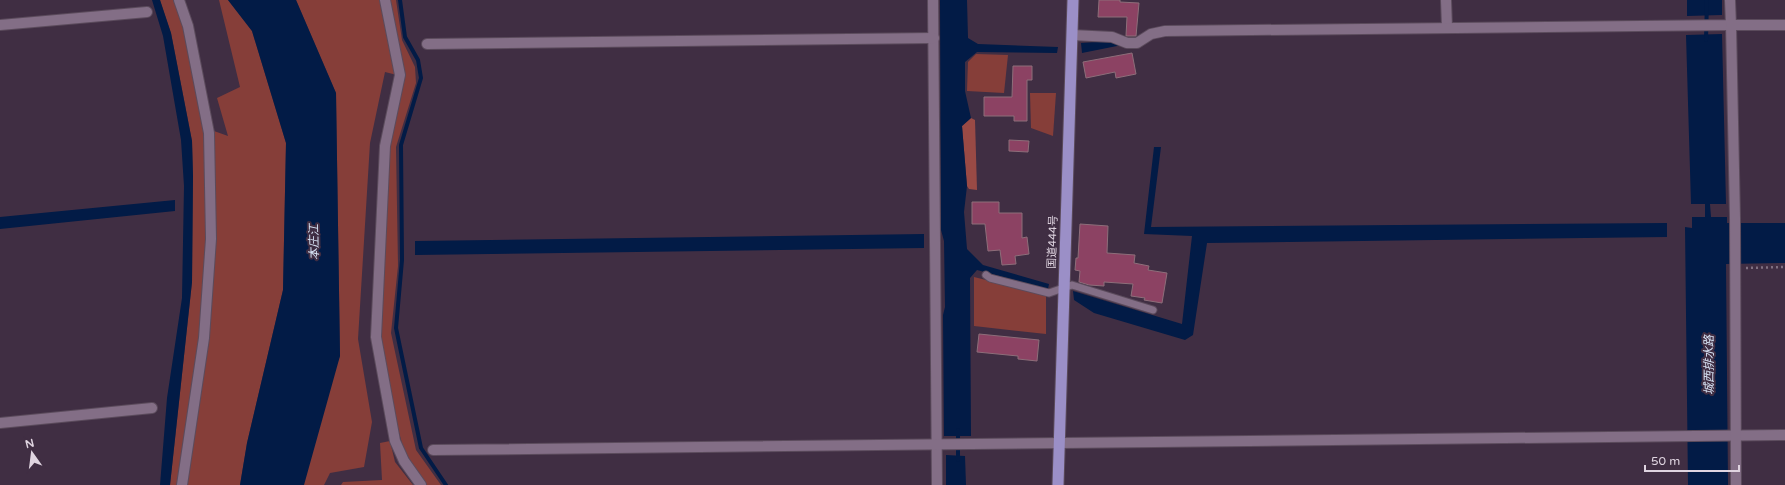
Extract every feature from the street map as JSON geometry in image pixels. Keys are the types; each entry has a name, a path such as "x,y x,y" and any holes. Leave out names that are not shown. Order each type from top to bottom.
{"highway":[{"name":"国道444号","path":"1058,485 1073,0"}],"street":[{"path":"179,0 188,26 209,133 211,239 204,338 182,485"},
{"path":"385,0 400,75 386,146 376,337 395,441 404,461 421,485"},
{"path":"933,0 937,485"},
{"path":"1446,0 1447,27"},
{"path":"1730,0 1735,218 1733,436 1736,485"},
{"path":"0,25 146,12"},
{"path":"1072,35 1112,37 1127,42 1137,43 1151,34 1165,31 1447,27 1785,25"},
{"path":"427,44 934,38"},
{"path":"0,423 152,408"},
{"path":"433,450 963,445 1059,442 1785,436"}],"lane":[{"path":"986,275 990,278 1049,293 1072,285 1154,310"}],"path":[{"path":"1734,268 1785,268"}],"shaded area":[{"path":"160,0 184,0 193,24 214,131 228,136 217,98 240,87 219,0 228,0 252,31 286,143 283,290 247,443 240,485 170,485 192,282 193,176 192,141 171,33"},
{"path":"296,0 396,0 402,40 415,67 416,83 396,147 398,266 391,333 416,450 441,485 425,485 405,454 398,429 379,332 389,143 397,75 385,72 370,143 358,339 372,422 364,467 330,473 324,485 289,485 340,356 336,93"},
{"path":"976,54 1008,55 1004,93 967,91 968,62"},
{"path":"1030,93 1056,93 1053,136 1031,128"},
{"path":"971,118 975,120 977,190 969,189 967,186 962,126"},
{"path":"974,277 1046,295 1046,334 974,326"},
{"path":"390,441 395,462 413,485 341,485 343,482 382,480 380,443"}],"water":[{"path":"152,0 160,0 171,33 192,141 192,282 170,485 160,485 167,398 182,298 184,186 181,140 163,36"},
{"name":"本庄江","path":"228,0 296,0 336,93 340,356 304,485 240,485 247,443 283,290 286,143 252,31"},
{"path":"940,0 967,0 968,38 978,44 1058,47 1057,53 977,52 965,62 965,91 971,118 962,126 967,186 964,212 967,249 983,265 1049,284 1048,289 977,270 970,278 971,436 944,436 943,315 945,307 944,241 941,230"},
{"path":"1687,0 1722,0 1722,15 1687,16"},
{"name":"城西排水路","path":"1722,34 1726,204 1710,204 1711,217 1727,217 1727,223 1785,223 1785,263 1726,264 1728,485 1688,485 1685,227 1692,228 1692,217 1705,217 1705,204 1691,204 1686,35"},
{"path":"1114,41 1122,45 1082,53 1081,43"},
{"path":"1154,147 1161,147 1151,227 1667,223 1667,237 1207,243 1193,335 1185,340 1094,313 1074,300 1073,291 1182,324 1192,236 1144,234"},
{"path":"175,200 175,211 0,229 0,217"},
{"path":"924,234 924,248 415,255 415,241"},
{"path":"946,455 965,456 966,485 946,485"}],"building":[{"path":"1099,0 1120,0 1120,2 1139,3 1136,36 1126,36 1127,17 1098,17"},
{"path":"1132,53 1136,74 1116,78 1115,72 1086,78 1083,62"},
{"path":"1013,66 1032,66 1032,80 1027,80 1027,121 1014,121 1014,116 984,116 984,97 1012,97"},
{"path":"1009,140 1029,141 1028,152 1009,151"},
{"path":"972,202 999,202 999,213 1022,213 1022,238 1027,237 1029,254 1015,256 1016,264 1002,265 1000,250 988,251 985,224 972,224"},
{"path":"1080,224 1108,226 1107,253 1135,255 1134,263 1149,266 1148,270 1167,273 1162,303 1131,296 1133,284 1104,282 1104,286 1089,285 1079,282 1080,271 1075,270 1076,258 1078,258"},
{"path":"979,334 1039,340 1037,361 1018,359 1018,356 977,352"}],"waterway":[{"path":"400,0 405,37 418,60 421,78 401,145 402,260 396,328 421,448 446,485"},
{"path":"1706,40 1707,0"},
{"path":"958,430 958,460"}]}
